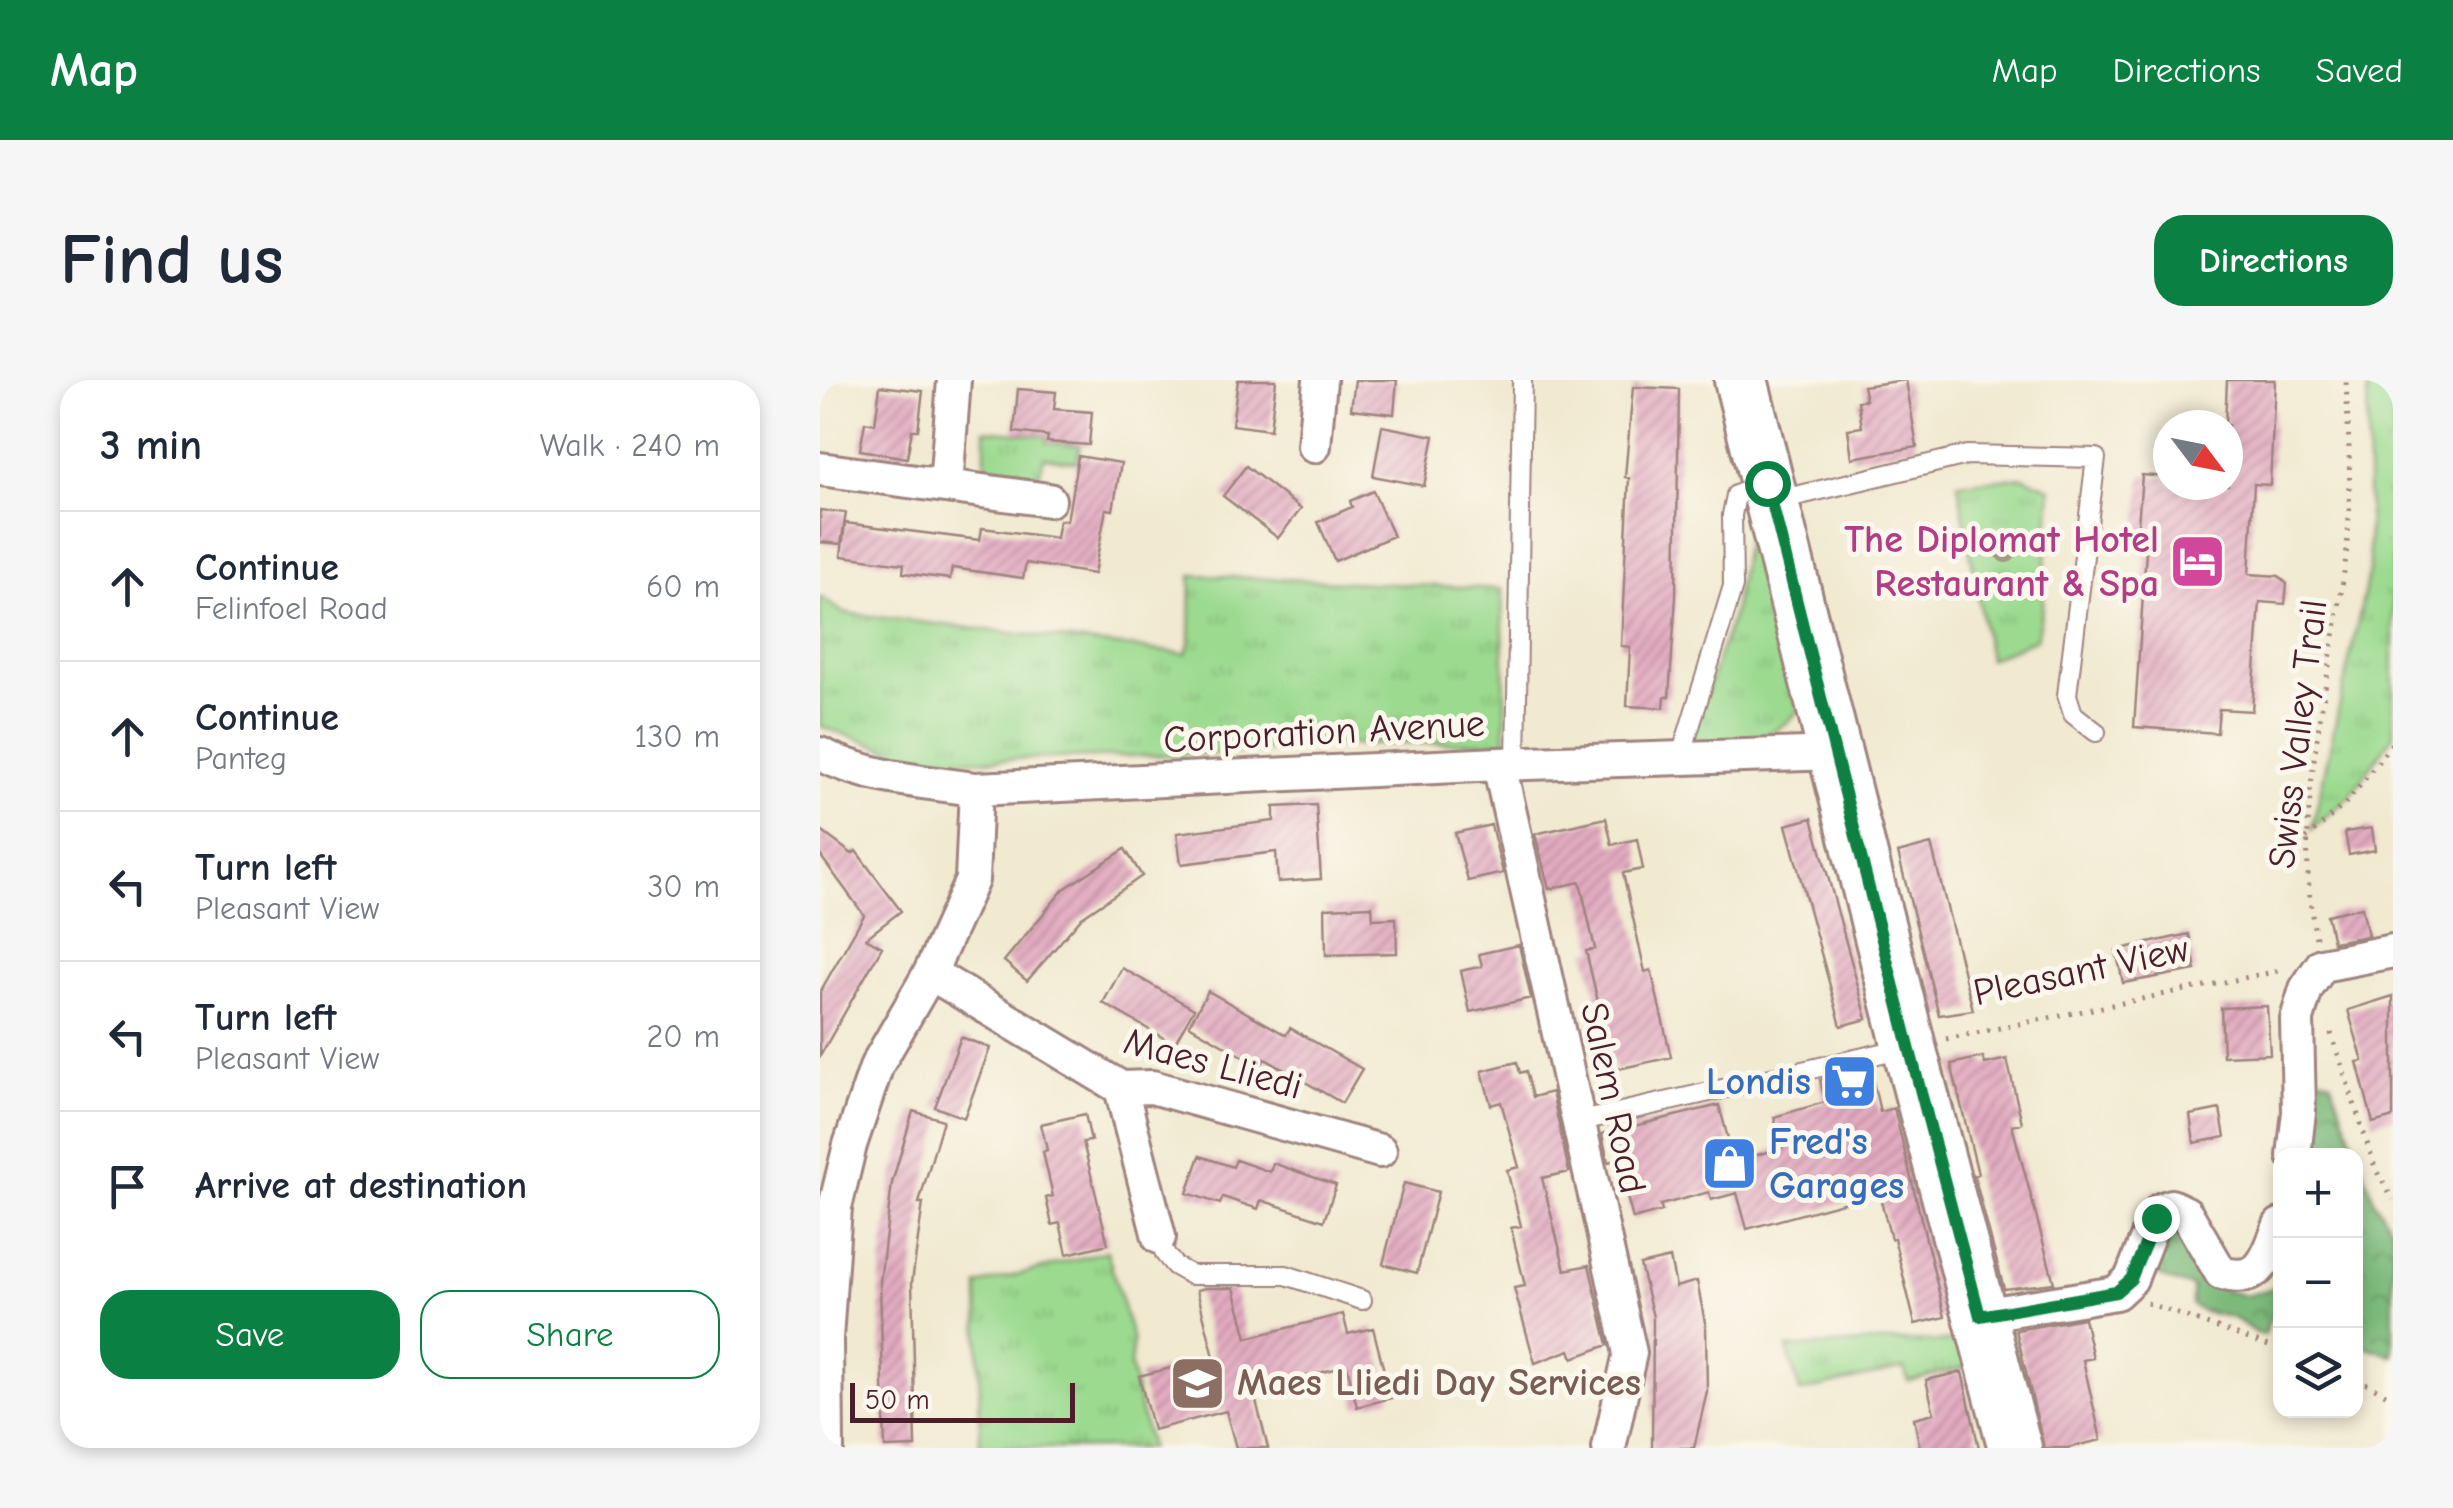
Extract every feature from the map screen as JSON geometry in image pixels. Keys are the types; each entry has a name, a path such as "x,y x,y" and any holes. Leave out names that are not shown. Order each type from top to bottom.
{"main road":[{"path":"1741,380 1909,1047 2015,1448"}],"street":[{"path":"946,486 954,380"},
{"path":"1314,446 1320,380"},
{"path":"820,469 1049,500"},
{"name":"Corporation Avenue","path":"820,754 834,762 902,779 976,789 1837,753"},
{"name":"Salem Road","path":"1508,764 1577,1122 1630,1353 1608,1448"},
{"path":"828,1448 826,1339 835,1141 930,973 972,880 976,789"},
{"path":"2295,1148 2299,1112 2297,1019 2306,989 2322,964 2393,951"},
{"name":"Maes Lliedi","path":"930,973 1121,1088 1152,1087 1380,1151"},
{"path":"1121,1088 1160,1237"},
{"path":"1980,1316 2116,1292 2131,1279 2156,1218 2162,1209 2171,1206 2186,1213 2221,1273 2240,1278 2255,1273 2275,1238"}],"lane":[{"path":"1508,764 1522,380"},
{"path":"1680,759 1733,586 1732,514 1736,494 1769,492 1967,455 2096,458 2067,695 2072,714 2096,732"},
{"path":"1577,1122 1909,1047"},
{"path":"1160,1237 1165,1254 1175,1266 1191,1275 1286,1276 1362,1300"}],"path":[{"name":"Swiss Valley Trail","path":"2322,964 2308,898 2306,840 2345,568 2349,441 2346,380"},
{"path":"2306,840 2349,800 2393,742"},
{"name":"Pleasant View","path":"1909,1047 2270,973"},
{"path":"2331,1030 2332,1044 2376,1170 2393,1200"},
{"path":"2116,1292 2273,1348"},
{"path":"2363,1382 2393,1398"}],"green space":[{"path":"2367,380 2388,380 2393,390 2393,736 2349,797 2312,829 2369,571"},
{"path":"985,430 1048,436 1047,442 1080,445 1077,462 1044,457 1039,476 1020,479 1020,470 988,467"},
{"path":"2023,477 2051,488 2043,605 2036,639 1989,659 1958,483"},
{"path":"1751,512 1798,710 1789,721 1764,735 1689,744 1733,614"},
{"path":"1191,575 1502,589 1506,740 1327,745 1219,754 972,760 902,754 820,726 820,597 844,613 1186,654 1190,639"},
{"path":"2315,1081 2331,1081 2355,1148 2311,1148"},
{"path":"2363,1169 2375,1202 2393,1230 2393,1356 2363,1345"},
{"path":"2170,1229 2179,1229 2224,1290 2246,1296 2273,1288 2273,1316 2264,1335 2233,1318 2192,1305 2192,1287 2164,1278 2153,1266"},
{"path":"1107,1251 1133,1341 1130,1366 1150,1448 980,1448 978,1285"},
{"path":"1893,1341 1968,1342 1974,1365 1908,1381 1904,1368 1800,1392 1787,1348"}],"building":[{"path":"1238,380 1276,380 1270,430 1232,425"},
{"path":"1355,380 1397,380 1394,414 1351,409"},
{"path":"1906,380 1917,447 1852,458 1848,429 1862,427 1858,401 1866,400 1863,386"},
{"name":"The Diplomat Hotel Restaurant & Spa","path":"2227,380 2275,380 2270,485 2254,484 2249,574 2279,576 2287,584 2285,604 2260,602 2252,711 2219,709 2217,733 2134,727 2146,551 2136,550 2142,475 2153,476 2153,500 2243,500 2243,410 2226,410"},
{"path":"880,386 923,391 918,430 912,430 907,458 860,450 865,422 875,424"},
{"path":"1633,387 1679,389 1676,597 1669,697 1665,697 1664,708 1627,706 1630,647 1621,646 1629,478 1625,477"},
{"path":"1018,389 1056,392 1054,409 1092,412 1089,445 1047,442 1048,436 1014,432"},
{"path":"1382,426 1434,436 1424,486 1373,476"},
{"path":"1078,456 1121,463 1113,510 1106,509 1094,574 1026,563 1023,578 952,568 950,579 903,573 904,564 841,556 845,523 980,540 982,528 1056,538 1059,520 1067,521"},
{"path":"1246,466 1301,509 1278,538 1223,496"},
{"path":"1373,491 1393,536 1335,561 1318,522 1352,507 1350,501"},
{"path":"820,510 846,513 841,544 820,542"},
{"path":"1316,805 1321,879 1278,882 1276,852 1181,864 1177,833 1274,821 1274,807"},
{"path":"1606,818 1612,845 1637,839 1643,869 1623,873 1645,972 1651,970 1671,1057 1614,1070 1586,951 1595,949 1580,882 1549,889 1535,834"},
{"path":"1812,818 1867,1019 1841,1026 1786,825"},
{"path":"1491,825 1503,873 1468,881 1455,833"},
{"path":"2372,828 2375,850 2349,855 2345,832"},
{"path":"820,830 852,854 856,851 901,911 866,938 882,947 820,1056 820,992 864,915 820,855"},
{"path":"1931,844 1973,1010 1939,1015 1898,853"},
{"path":"1125,849 1142,876 1082,917 1027,981 1004,961 1064,889"},
{"path":"1372,906 1373,919 1396,918 1397,953 1326,955 1325,908"},
{"path":"2362,907 2368,936 2333,942 2327,915"},
{"path":"2189,934 2196,970 2123,983 2116,950"},
{"path":"1519,945 1531,998 1470,1012 1461,971 1482,966 1479,954"},
{"path":"1122,968 1194,1009 1174,1044 1103,1003"},
{"path":"1208,991 1286,1035 1290,1028 1362,1069 1342,1103 1265,1059 1260,1066 1189,1025"},
{"path":"2393,996 2393,1117 2373,1123 2357,1062 2363,1061 2348,1010"},
{"path":"2267,1006 2270,1054 2223,1056 2221,1008"},
{"path":"961,1037 990,1048 964,1118 935,1107"},
{"path":"1983,1057 1985,1064 2007,1059 2022,1123 2012,1125 2054,1283 2004,1289 1974,1175 1978,1174 1951,1064"},
{"path":"1517,1062 1520,1073 1526,1071 1533,1097 1552,1092 1569,1172 1542,1178 1565,1270 1589,1265 1608,1345 1573,1358 1570,1350 1535,1363 1514,1288 1525,1286 1511,1228 1521,1226 1507,1170 1519,1167 1501,1102 1491,1105 1482,1071"},
{"path":"1870,1068 1880,1112 1894,1108 1945,1317 1915,1324 1879,1193 1747,1229 1737,1193 1711,1200 1709,1192 1660,1205 1662,1211 1633,1219 1617,1160 1608,1162 1602,1134 1719,1105 1734,1161 1782,1148 1774,1117 1825,1102 1820,1080"},
{"path":"2220,1109 2225,1137 2194,1143 2190,1115"},
{"path":"913,1111 943,1120 919,1203 923,1203 912,1282 916,1447 885,1448 880,1282 892,1183"},
{"path":"1085,1114 1091,1141 1083,1142 1108,1244 1067,1254 1060,1223 1052,1225 1046,1198 1053,1196 1041,1124"},
{"path":"1200,1156 1233,1167 1236,1160 1270,1172 1273,1163 1336,1185 1324,1221 1261,1200 1258,1209 1223,1197 1220,1204 1187,1193"},
{"path":"1404,1183 1438,1192 1417,1273 1383,1264"},
{"path":"1670,1258 1676,1287 1697,1281 1706,1328 1707,1391 1694,1448 1652,1448 1653,1317 1640,1265"},
{"path":"1234,1288 1247,1338 1343,1314 1348,1334 1373,1328 1391,1398 1357,1407 1347,1366 1253,1389 1268,1448 1236,1448 1226,1411 1153,1430 1139,1376 1214,1357 1197,1290"},
{"path":"2084,1318 2093,1358 2083,1360 2101,1440 2067,1448 2044,1448 2016,1330"},
{"path":"1962,1372 1979,1448 1920,1448 1914,1418 1934,1413 1926,1380"}],"place":[{"name":"The Diplomat Hotel Restaurant & Spa","path":"2198,562"},
{"name":"Londis","path":"1850,1082"},
{"name":"Fred's Garages","path":"1730,1164"},
{"name":"Maes Lliedi Day Services","path":"1198,1383"}],"route":[{"path":"1767,483 1980,1316 2116,1292 2131,1279 2156,1218"}]}
